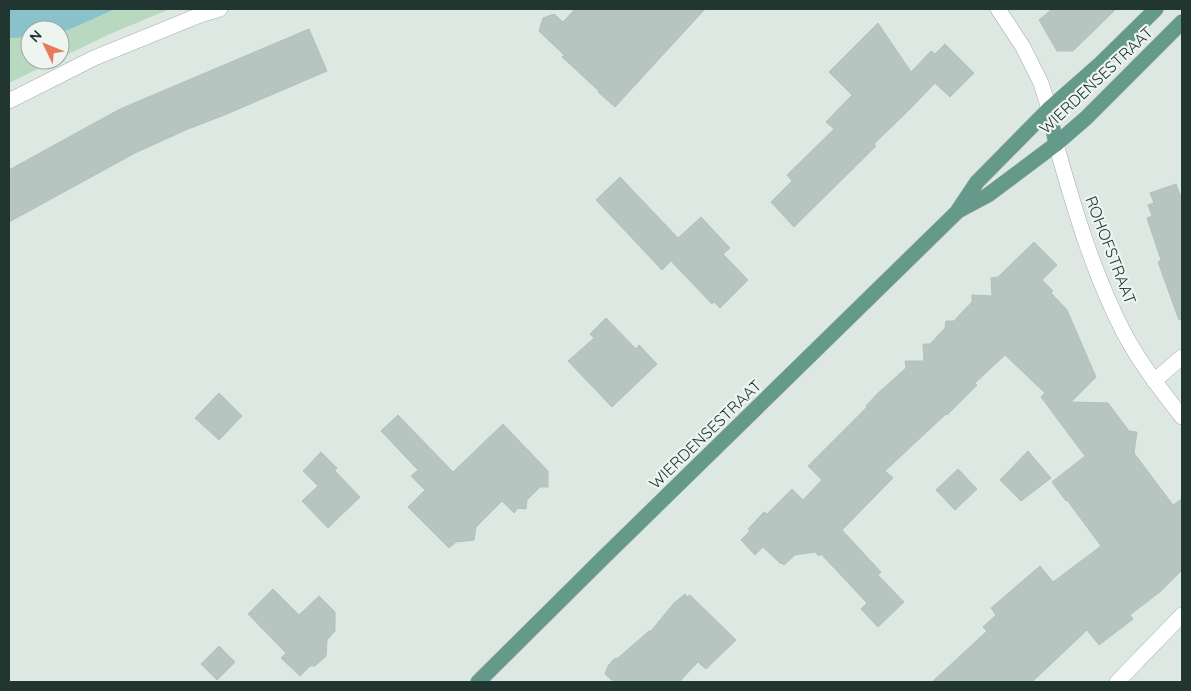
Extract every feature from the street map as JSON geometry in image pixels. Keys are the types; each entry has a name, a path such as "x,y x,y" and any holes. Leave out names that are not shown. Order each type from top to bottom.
{"main road":[{"name":"WIERDENSESTRAAT","path":"478,682 957,212 977,182 1049,109 1099,65 1156,9"},
{"name":"WIERDENSESTRAAT","path":"957,212 988,195 1056,144 1086,118 1182,22"},
{"name":"ROHOFSTRAAT","path":"1049,109 1056,144"}],"street":[{"path":"9,101 94,58 200,15 220,9"},
{"path":"998,9 1023,47 1041,83 1049,109"},
{"name":"ROHOFSTRAAT","path":"1056,144 1098,276 1124,332 1154,381 1182,417"},
{"path":"1154,381 1182,357"},
{"path":"1117,682 1182,615"}],"green space":[{"path":"9,9 170,9 70,53 70,20 20,20 20,70 36,70 9,83"}],"water":[{"path":"9,9 115,9 70,29 70,20 20,20 20,37 9,38"}],"building":[{"path":"575,9 705,9 615,107 562,57 564,55 539,31 543,18 554,14 563,22"},
{"path":"1052,9 1116,9 1073,51 1057,51 1039,20"},
{"path":"878,23 911,72 931,51 935,54 945,44 974,73 950,97 935,83 874,144 876,146 794,227 771,202 792,181 787,175 834,129 826,122 852,95 829,72"},
{"path":"309,29 327,71 135,153 9,222 9,170 120,109"},
{"path":"620,177 678,238 701,217 730,248 723,254 748,280 720,308 714,302 712,304 671,261 662,270 596,200"},
{"path":"1176,184 1182,200 1182,319 1179,320 1158,262 1161,260 1147,218 1152,216 1148,205 1154,203 1150,193"},
{"path":"1034,242 1057,265 1042,280 1067,310 1096,377 1071,402 1108,403 1129,431 1137,432 1134,453 1173,505 1182,499 1182,570 1161,591 1130,615 1133,619 1099,645 1087,630 1032,682 932,682 987,631 983,627 996,615 991,608 1040,566 1053,582 1101,546 1052,482 1085,456 1041,397 1045,393 1005,355 975,383 977,385 947,415 885,471 893,478 842,530 881,572 878,575 904,602 878,627 861,609 867,603 821,554 819,556 815,552 795,555 784,565 763,547 755,555 741,540 750,531 748,529 764,512 767,514 792,489 803,500 822,480 808,466 867,407 877,394 906,368 905,361 924,361 923,344 930,344 945,328 946,321 954,321 972,302 972,295 992,296 991,278 998,277"},
{"path":"606,318 636,349 639,345 657,364 612,407 568,361 594,338 590,334"},
{"path":"219,393 242,416 219,440 195,418"},
{"path":"398,415 453,472 503,424 548,471 548,487 540,487 527,500 526,509 518,508 514,513 502,501 476,527 474,540 456,542 449,548 408,507 425,490 411,476 418,470 381,431"},
{"path":"1028,451 1051,478 1021,501 1000,480"},
{"path":"321,452 337,468 335,471 360,497 328,528 302,501 318,486 303,471"},
{"path":"958,469 977,489 955,510 936,490"},
{"path":"273,589 299,615 319,596 335,612 335,631 327,640 326,656 315,666 310,666 300,676 281,658 286,653 248,614"},
{"path":"685,594 687,597 690,595 736,640 706,669 698,662 679,682 614,682 605,674 608,666 614,659 618,658 651,631 674,603"},
{"path":"219,646 235,662 217,680 201,664"}]}
